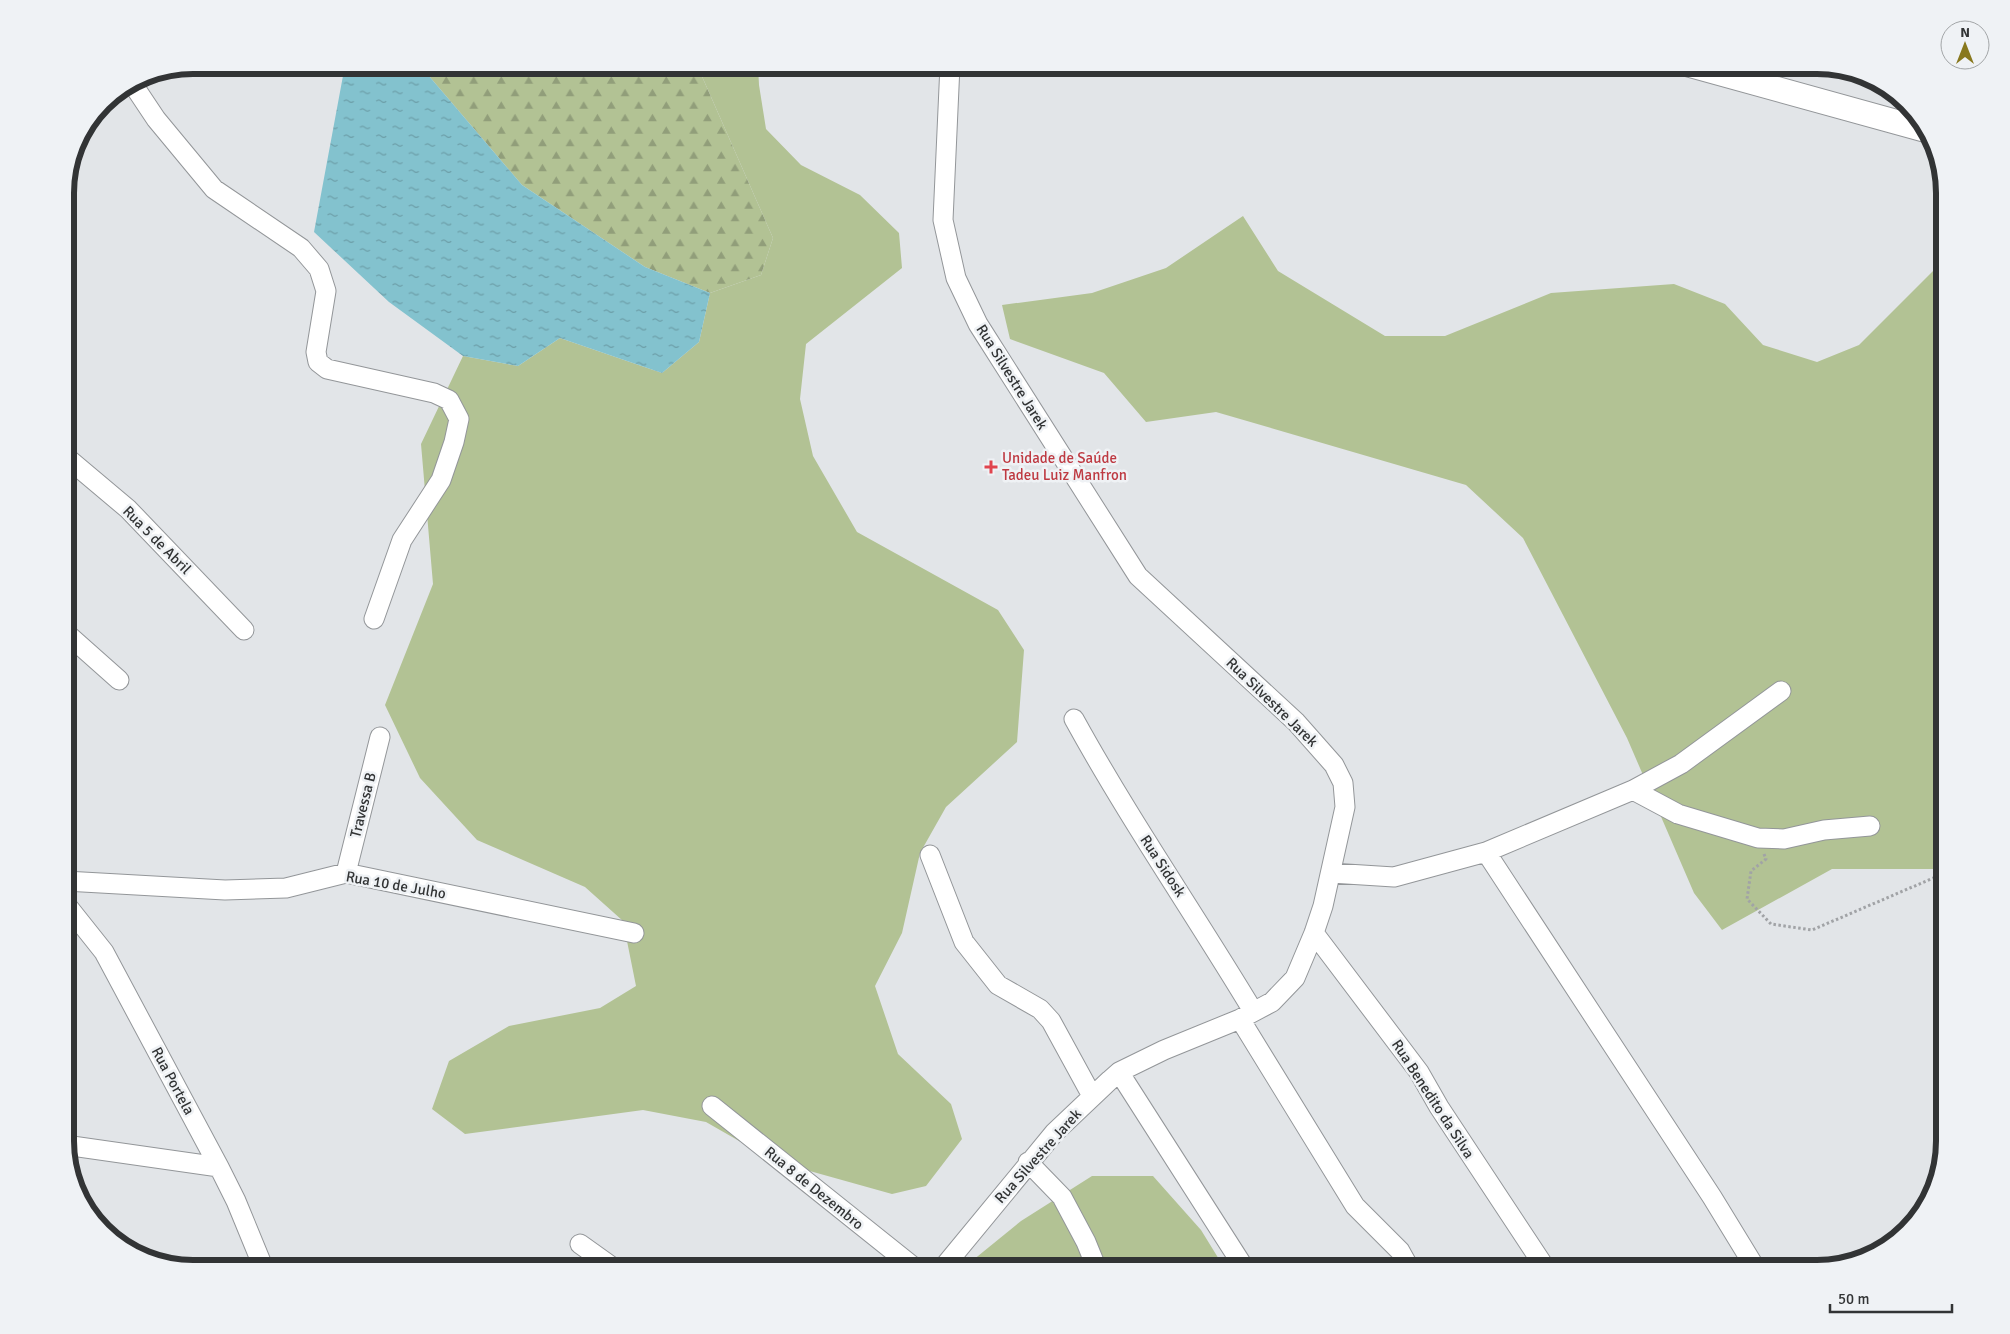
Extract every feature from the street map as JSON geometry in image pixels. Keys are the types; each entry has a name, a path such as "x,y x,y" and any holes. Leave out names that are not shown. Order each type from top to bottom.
{"main road":[{"path":"1723,74 1917,128"}],"street":[{"name":"Rua Silvestre Jarek","path":"949,1260 1028,1162 1054,1133 1120,1072 1164,1050 1272,1002 1295,978 1314,933 1331,873 1345,807 1344,783 1334,765 1296,722 1138,576 978,324 956,278 943,220 950,74"},
{"path":"136,89 156,119 214,189 301,248 318,269 326,291 316,352 318,362 327,370 434,394 449,400 459,419 454,442 441,480 402,540 374,619"},
{"name":"Rua 5 de Abril","path":"74,464 128,509 244,630"},
{"path":"74,640 119,680"},
{"path":"1331,873 1394,877 1486,852 1633,790 1681,764 1782,691"},
{"name":"Rua Sidosk","path":"1074,719 1104,773 1207,935 1246,1015 1355,1206 1400,1251 1405,1260"},
{"name":"Travessa B","path":"346,873 380,737"},
{"path":"1633,790 1678,814 1758,838 1784,839 1824,830 1870,826"},
{"path":"1486,852 1712,1197 1750,1260"},
{"path":"930,855 964,942 998,985 1040,1009 1051,1022 1092,1096"},
{"name":"Rua 10 de Julho","path":"74,882 225,890 286,888 346,873 634,933"},
{"name":"Rua Portela","path":"74,914 104,952 219,1167 260,1260"},
{"name":"Rua Benedito da Silva","path":"1314,933 1419,1072 1439,1106 1540,1260"},
{"path":"1120,1072 1239,1260"},
{"name":"Rua 8 de Dezembro","path":"712,1106 905,1260"},
{"path":"74,1146 219,1167"},
{"path":"1028,1162 1062,1197 1093,1260"},
{"path":"580,1244 602,1260"}],"path":[{"path":"1758,838 1766,859 1751,871 1747,899 1771,924 1812,930 1936,877"}],"green space":[{"path":"427,74 701,74 773,238 761,275 710,293 645,267 522,185"},
{"path":"701,74 758,74 766,129 801,165 860,195 899,233 902,268 806,344 800,399 813,456 857,532 998,610 1024,650 1017,742 946,807 920,853 902,933 875,986 898,1054 951,1104 962,1139 926,1186 892,1194 774,1161 706,1122 643,1110 465,1134 432,1109 449,1061 509,1026 600,1008 636,986 623,921 585,887 477,840 420,778 385,705 433,584 421,444 463,356 518,366 560,338 662,373 699,342 710,293 761,275 773,238"},
{"path":"1243,216 1278,271 1385,336 1445,336 1551,293 1674,284 1725,304 1763,345 1817,362 1859,345 1936,268 1936,869 1832,869 1722,930 1694,893 1627,738 1523,538 1466,485 1216,412 1146,422 1104,373 1010,339 1002,305 1092,293 1166,268"},
{"path":"1092,1176 1153,1176 1201,1230 1219,1260 973,1260 1021,1221"}],"water":[{"path":"343,74 427,74 522,185 645,267 710,293 699,342 662,373 560,338 518,366 463,356 389,302 314,232"}],"place":[{"name":"Unidade de Saúde Tadeu Luiz Manfron","path":"991,467"}]}
